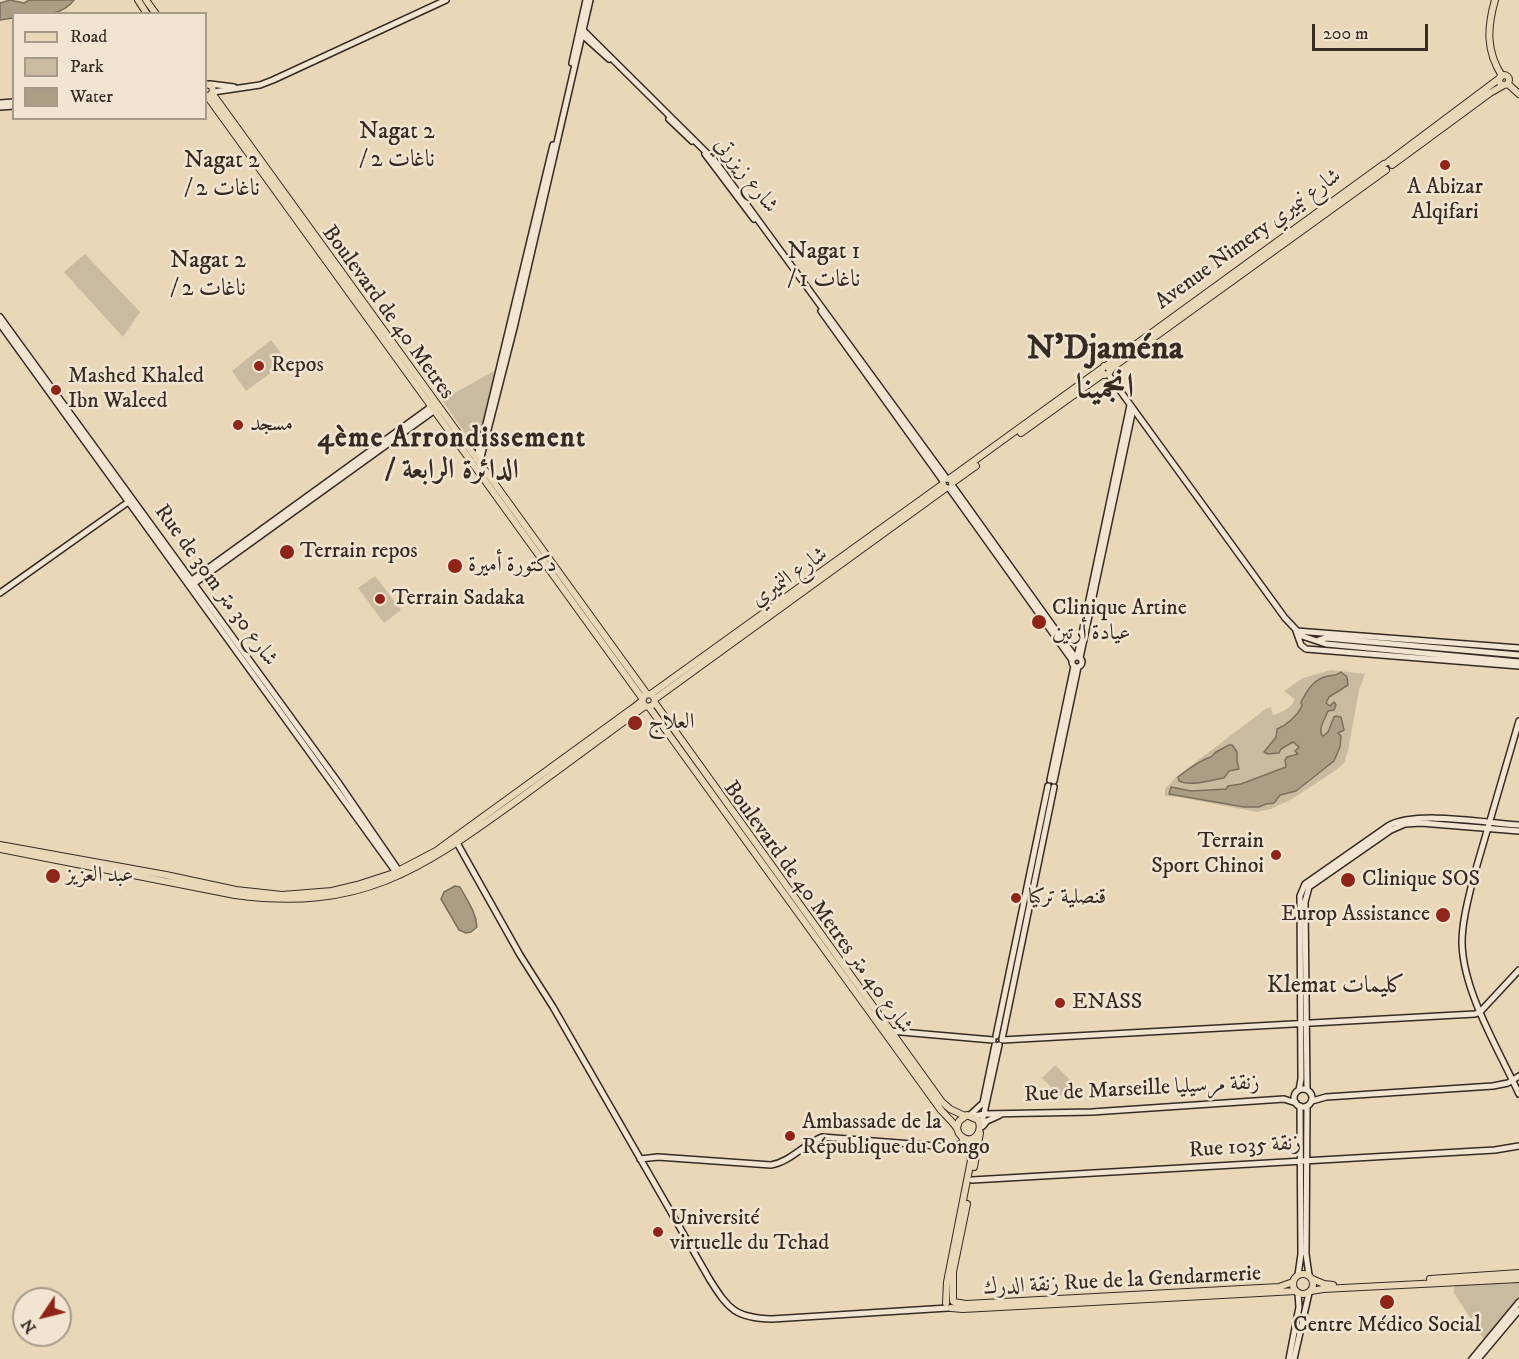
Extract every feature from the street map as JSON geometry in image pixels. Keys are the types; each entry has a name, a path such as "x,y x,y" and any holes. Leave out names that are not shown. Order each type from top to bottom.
{"main road":[{"path":"1495,0 1489,20 1488,39 1492,56 1501,77 1508,77 1506,84 1519,94"},
{"name":"Avenue Nimery شارع نيميري","path":"1388,165 1501,77"},
{"name":"Boulevard de 40 Metres","path":"207,84 209,94 648,700"},
{"name":"Avenue Nimery شارع نيميري","path":"948,483 1388,165 1506,84"},
{"name":"شارع النميري","path":"0,847 166,875 220,888 261,894 332,891 399,874 456,841 948,483"},
{"name":"Boulevard de 40 Metres شارع 40 متر","path":"648,700 942,1102 969,1116"},
{"name":"Boulevard de 40 Metres شارع 40 متر","path":"889,1032 969,1150 971,1160 947,1282 951,1304"},
{"path":"951,1304 953,1272 980,1130 979,1122 969,1116 959,1121 958,1131 970,1139 980,1130"},
{"path":"1519,1273 1324,1284 1304,1274 1298,1275 1293,1282 1297,1292 1310,1292 1323,1289 1519,1279"},
{"path":"1310,1292 1313,1287 1311,1277"},
{"name":"زنقة الدرك Rue de la Gendarmerie","path":"951,1304 1279,1287 1293,1282"},
{"name":"زنقة الدرك Rue de la Gendarmerie","path":"951,1304 963,1309 1297,1292"}],"street":[{"path":"209,94 260,85 273,80 446,0"},
{"path":"477,463 514,328 588,0"},
{"name":"شارع زيزرتي","path":"582,31 715,161 1076,661"},
{"path":"207,84 239,87"},
{"name":"Rue de 30m شارع 30 متر","path":"0,317 130,500"},
{"name":"Rue de 30m شارع 30 متر","path":"0,324 191,583 399,874"},
{"path":"1106,371 1285,618 1305,638 1326,644 1519,664"},
{"path":"191,583 434,404"},
{"path":"980,1130 1076,661 1131,407"},
{"path":"0,593 130,500"},
{"path":"1296,631 1519,648"},
{"path":"1296,631 1301,645 1306,649 1519,664"},
{"path":"1318,640 1326,638 1395,643 1519,655"},
{"path":"1519,721 1468,901 1462,941 1466,969 1480,1012 1519,1094"},
{"path":"1519,825 1405,824 1391,830 1309,887 1305,902 1301,1079 1294,1098 1304,1104 1326,1097 1459,1090 1493,1086 1519,1076"},
{"path":"1489,826 1519,831"},
{"path":"456,841 520,955 553,1007 723,1301 735,1312 751,1318 772,1319 934,1309 951,1304"},
{"path":"889,1032 998,1041 1480,1012 1519,970"},
{"path":"1298,1275 1302,1254 1304,1104 1312,1096 1309,1091 1303,1023"},
{"path":"969,1116 983,1103 998,1041"},
{"path":"1298,1091 1309,1091 1326,1097"},
{"name":"Rue de Marseille زنقة مرسيليا","path":"1284,1099 1298,1091"},
{"name":"Rue de Marseille زنقة مرسيليا","path":"969,1116 1092,1112 1284,1099 1304,1104"},
{"name":"Rue de Marseille زنقة مرسيليا","path":"980,1130 987,1121 1002,1115"},
{"path":"640,1159 658,1158 771,1165 781,1162 822,1137 950,1147 956,1147 964,1141"},
{"name":"Rue 1035 زنقة","path":"972,1180 1495,1150 1519,1146"},
{"path":"1303,1161 1306,1254 1311,1277"},
{"path":"1292,1357 1299,1307 1297,1292"},
{"path":"1295,1342 1310,1292"},
{"path":"1472,1359 1519,1302"},
{"path":"1478,1359 1519,1310"}],"green space":[{"path":"85,254 140,312 123,337 64,272"},
{"name":"Repos","path":"271,340 287,361 246,391 232,371"},
{"path":"496,370 476,449 442,400"},
{"name":"Terrain Sadaka","path":"375,576 401,610 384,623 358,588"},
{"path":"1331,670 1365,674 1359,690 1348,751 1344,763 1336,770 1292,799 1271,809 1257,812 1165,796 1165,789 1176,777 1267,708 1271,707 1273,715 1289,707 1294,699 1284,691 1303,678"},
{"path":"1055,1065 1073,1083 1060,1096 1042,1078"},
{"path":"1519,1283 1519,1298 1484,1339 1472,1324 1480,1318 1476,1314 1471,1319 1454,1293 1454,1285"}],"water":[{"path":"10,0 24,3 29,0 74,0 57,12 12,12 12,18 0,20 0,3"},
{"path":"1341,672 1347,677 1348,685 1329,697 1326,703 1330,706 1334,702 1336,705 1334,710 1328,711 1321,727 1323,736 1328,732 1334,717 1341,717 1344,730 1338,733 1341,736 1340,747 1334,761 1296,791 1280,795 1274,803 1259,807 1244,807 1169,794 1171,787 1191,791 1226,789 1228,786 1241,784 1286,767 1287,757 1298,754 1295,751 1299,747 1293,742 1281,749 1279,753 1264,752 1276,737 1277,729 1288,723 1297,713 1302,706 1303,698 1314,683"},
{"path":"1232,745 1237,752 1239,769 1229,771 1224,778 1195,783 1179,781 1178,777 1190,768"},
{"path":"455,886 460,887 475,916 477,927 471,932 466,933 459,930 441,899 444,892"}],"place":[{"name":"A Abizar Alqifari","path":"1445,165"},
{"name":"Repos","path":"259,366"},
{"name":"Mashed Khaled Ibn Waleed","path":"56,390"},
{"name":"مسجد","path":"238,425"},
{"name":"Terrain repos","path":"287,552"},
{"name":"دكتورة أميرة","path":"455,566"},
{"name":"Terrain Sadaka","path":"380,599"},
{"name":"Clinique Artine عيادة أرتين","path":"1039,622"},
{"name":"العلاج","path":"635,723"},
{"name":"Terrain Sport Chinoi","path":"1276,855"},
{"name":"عبد العزيز","path":"53,876"},
{"name":"Clinique SOS","path":"1348,880"},
{"name":"قنصلية تركيا","path":"1016,898"},
{"name":"Europ Assistance","path":"1443,915"},
{"name":"ENASS","path":"1060,1003"},
{"name":"Ambassade de la République du Congo","path":"790,1136"},
{"name":"Université virtuelle du Tchad","path":"658,1232"},
{"name":"Centre Médico Social","path":"1387,1302"}],"district":[{"name":"Nagat 2 / ناغات 2","path":"397,147"},
{"name":"Nagat 2 / ناغات 2","path":"222,176"},
{"name":"Nagat 1 / ناغات 1","path":"824,267"},
{"name":"Nagat 2 / ناغات 2","path":"208,276"},
{"name":"N'Djaména انجمينا","path":"1105,370"},
{"name":"4ème Arrondissement / الدائرة الرابعة","path":"452,456"},
{"name":"Klemat كليمات","path":"1336,987"}]}
